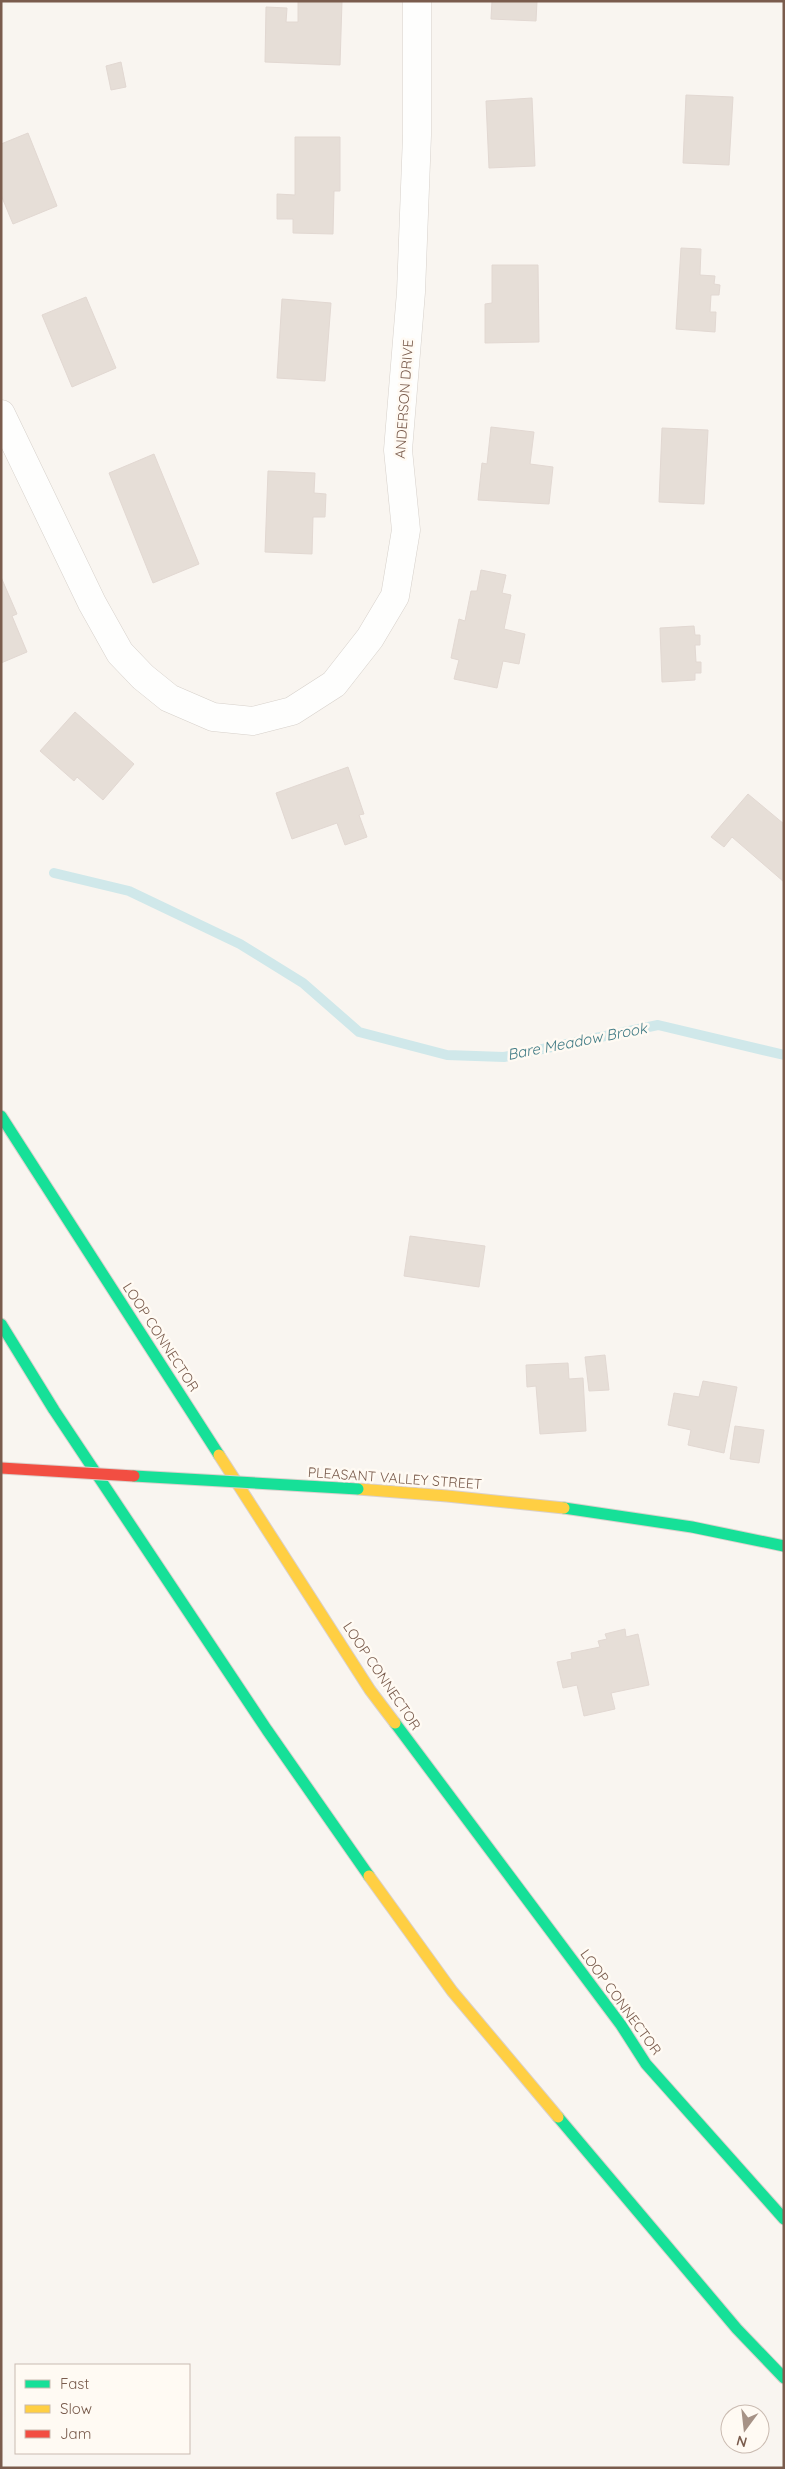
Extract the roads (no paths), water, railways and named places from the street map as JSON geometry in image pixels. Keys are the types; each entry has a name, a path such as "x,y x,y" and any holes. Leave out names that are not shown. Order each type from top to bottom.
{"main road":[{"name":"LOOP CONNECTOR","path":"1,1116 370,1690 621,2024 646,2064 784,2219"},
{"path":"1,1324 54,1410 267,1730 452,1992 737,2329 784,2378"},
{"name":"PLEASANT VALLEY STREET","path":"1,1468 424,1492 622,1515 697,1527 784,1546"}],"street":[{"name":"ANDERSON DRIVE","path":"1,414 92,603 120,653 143,677 169,698 212,717 253,721 292,711 334,684 370,638 395,596 406,530 398,450 411,292 417,135 417,1"}],"waterway":[{"name":"Bare Meadow Brook","path":"54,873 129,891 240,944 303,983 359,1032 447,1055 504,1057 658,1025 784,1055"}]}
